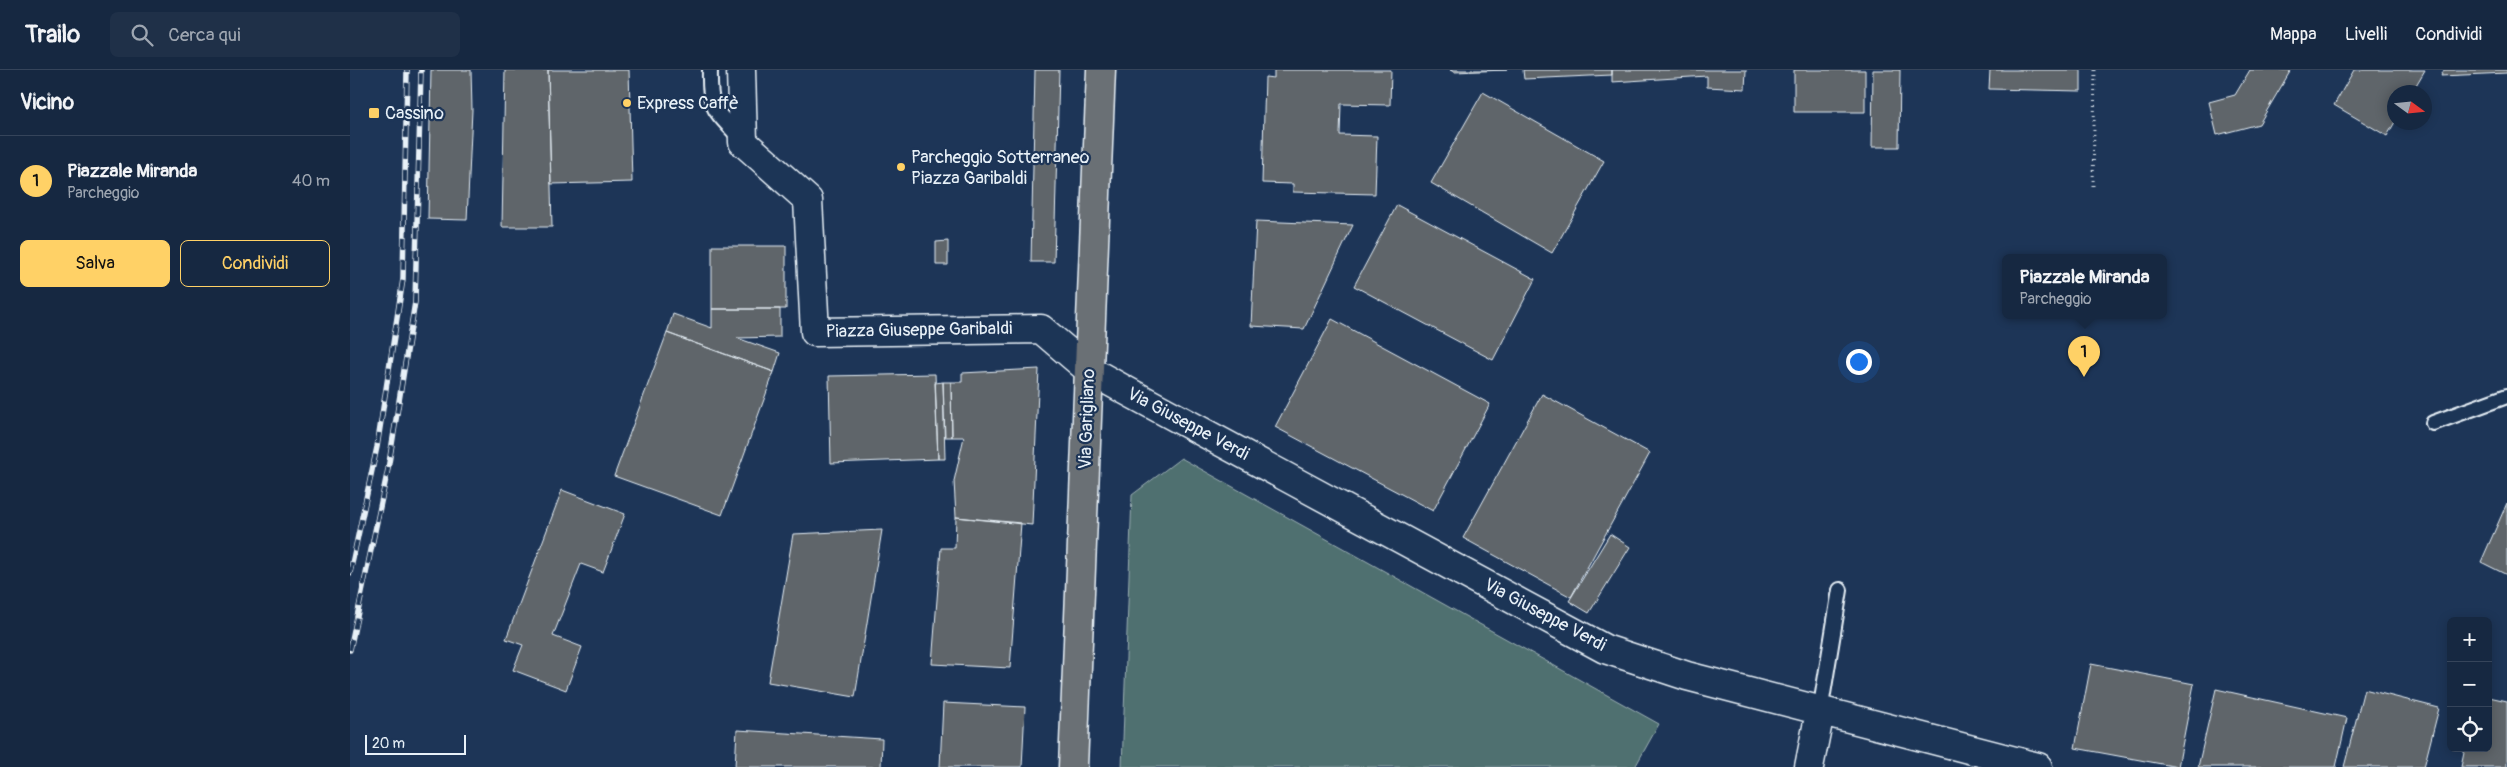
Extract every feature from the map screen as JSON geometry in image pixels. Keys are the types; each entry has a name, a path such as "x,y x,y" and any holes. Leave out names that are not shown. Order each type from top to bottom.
{"main road":[{"name":"Via Garigliano","path":"1073,767 1100,70"}],"street":[{"path":"740,70 743,142"},
{"name":"Piazza Giuseppe Garibaldi","path":"743,142 808,200 816,332 1041,328 1089,370"},
{"name":"Via Giuseppe Verdi","path":"1089,370 1605,649 1687,676 2038,767"},
{"path":"1809,767 1820,712"}],"lane":[{"path":"710,70 710,96 714,109 743,142"},
{"path":"2434,423 2507,396"},
{"path":"1820,712 1840,590"}],"path":[{"path":"2093,186 2095,70"}],"green space":[{"path":"1181,458 1659,724 1635,767 1122,767 1132,495"}],"building":[{"path":"431,70 471,70 472,110 467,220 428,219"},
{"path":"505,70 548,70 552,227 502,227"},
{"path":"548,70 629,70 632,182 551,184"},
{"path":"1035,70 1059,70 1054,262 1031,262"},
{"path":"1274,70 1391,70 1390,105 1341,104 1340,135 1377,136 1375,194 1293,192 1293,184 1262,183 1265,77 1274,78"},
{"path":"1450,70 1507,70 1454,72"},
{"path":"1523,70 1612,70 1612,75 1524,79"},
{"path":"1612,70 1746,70 1745,89 1707,87 1707,76 1612,82"},
{"path":"1794,70 1865,70 1865,112 1794,112"},
{"path":"1873,70 1900,70 1899,147 1872,147"},
{"path":"1990,70 2081,70 2081,91 1989,89"},
{"path":"2250,70 2291,70 2259,124 2217,135 2209,102 2235,95"},
{"path":"2354,70 2425,70 2416,85 2387,85 2387,130 2390,130 2387,136 2334,105"},
{"path":"2444,70 2507,70 2507,73 2441,76"},
{"path":"1483,92 1604,161 1552,253 1431,183"},
{"path":"1397,205 1535,279 1493,360 1354,286"},
{"path":"1256,221 1353,225 1304,329 1251,326"},
{"path":"948,241 948,265 936,265 936,242"},
{"path":"712,246 786,246 786,309 712,309"},
{"path":"712,309 780,309 780,337 737,338 780,353 774,372 667,333 673,314 712,328"},
{"path":"1332,319 1490,404 1433,511 1275,427"},
{"path":"667,333 774,372 722,515 614,476"},
{"path":"1039,369 1032,525 956,517 954,481 964,437 952,437 951,382 962,382 962,373"},
{"path":"935,374 938,459 831,463 829,376"},
{"path":"943,382 951,382 952,437 945,437"},
{"path":"943,382 945,459 938,459 935,383"},
{"path":"1542,394 1650,453 1571,597 1463,538"},
{"path":"562,490 625,514 603,572 581,564 553,636 582,647 566,690 513,670 523,645 506,639"},
{"path":"2507,503 2507,575 2481,562"},
{"path":"956,517 1021,523 1010,668 932,664 941,548 955,548"},
{"path":"882,530 855,697 768,682 793,534"},
{"path":"1610,534 1630,547 1589,613 1569,601"},
{"path":"2091,664 2194,684 2178,767 2075,748"},
{"path":"2216,689 2347,718 2336,767 2198,767"},
{"path":"2364,689 2439,708 2424,767 2344,767"},
{"path":"2492,698 2507,701 2507,767 2461,767 2464,752 2492,752"},
{"path":"943,703 1025,707 1022,767 940,767"},
{"path":"737,730 882,739 881,767 735,767"}],"railway":[{"path":"350,573 377,447 403,279 407,70"},
{"path":"350,650 388,469 415,302 421,70"}],"place":[{"name":"Express Caffè","path":"627,103"},
{"name":"Cassino","path":"374,113"},
{"name":"Parcheggio Sotterraneo Piazza Garibaldi","path":"901,167"},
{"name":"Piazzale Miranda","path":"2084,377"}]}
